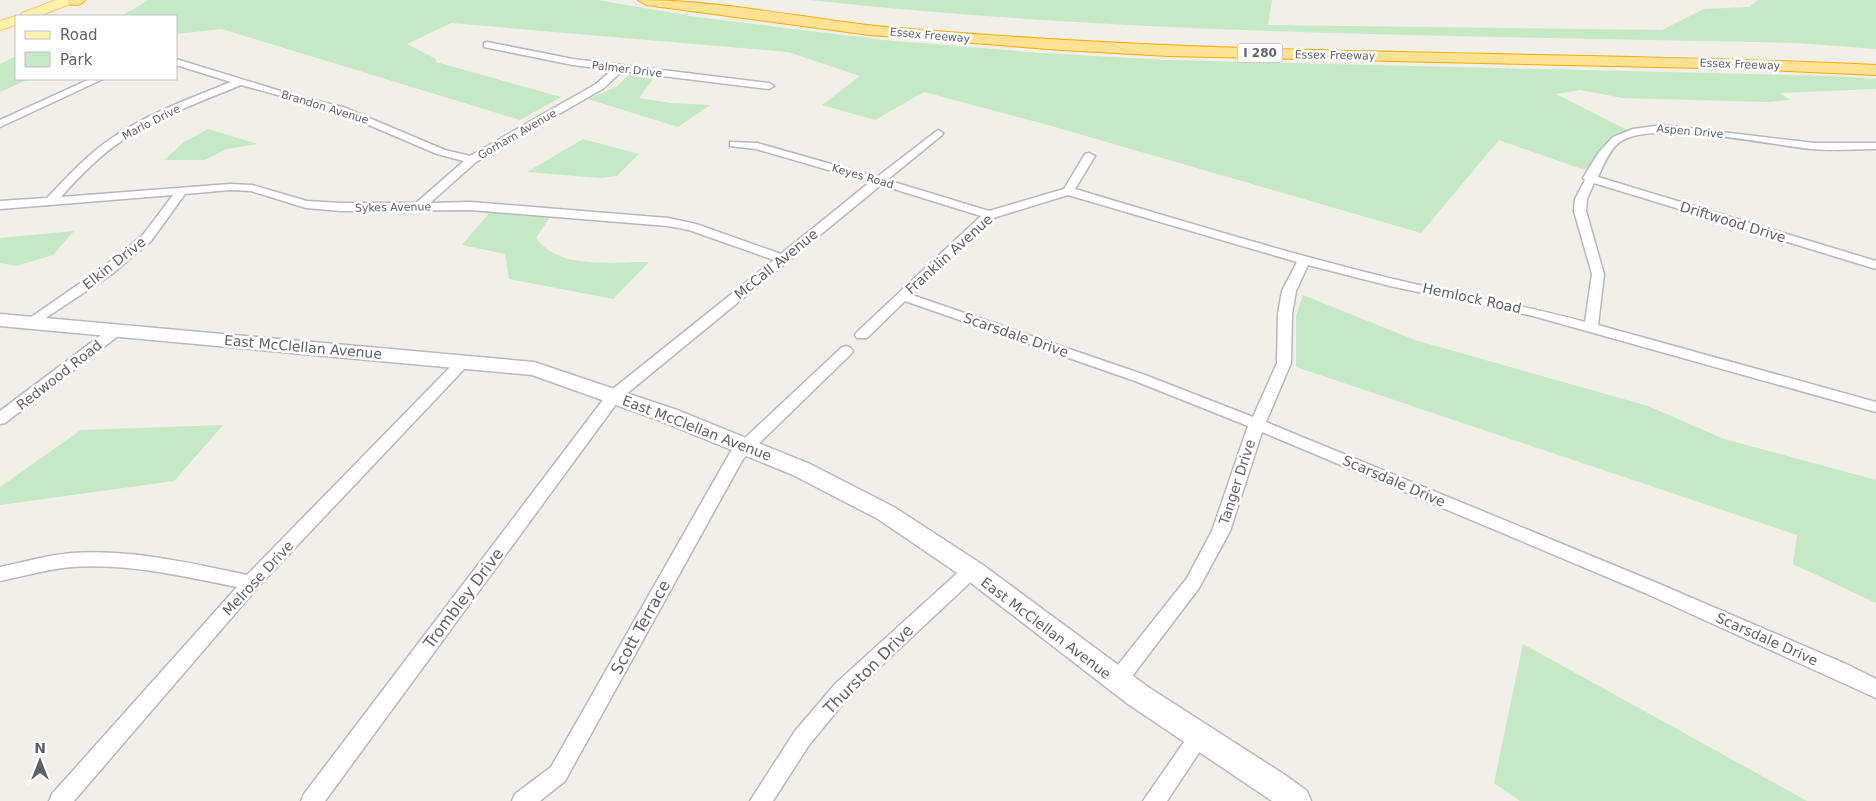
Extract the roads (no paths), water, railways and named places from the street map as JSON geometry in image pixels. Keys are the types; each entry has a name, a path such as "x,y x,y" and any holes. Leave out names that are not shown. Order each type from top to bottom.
{"highway":[{"path":"629,0 693,8"},
{"name":"Essex Freeway","path":"646,0 693,8 870,30 1072,46 1265,54 1748,64 1876,70"},
{"name":"Essex Freeway","path":"748,0 971,25 1127,35 1876,57"}],"main road":[{"path":"32,14 74,0"},
{"path":"0,26 15,20"}],"street":[{"name":"Palmer Drive","path":"487,45 573,62 769,86"},
{"name":"Brandon Avenue","path":"178,63 359,116 441,152 472,160"},
{"name":"Gorham Avenue","path":"419,206 472,160 600,86 620,68"},
{"path":"0,124 96,80"},
{"name":"Marlo Drive","path":"50,202 84,166 126,133 170,111 242,81"},
{"name":"Aspen Drive","path":"1591,327 1598,274 1580,211 1581,199 1589,178 1603,154 1617,139 1633,132 1651,128 1689,130 1814,146 1876,146"},
{"name":"McCall Avenue","path":"614,396 938,133"},
{"name":"Keyes Road","path":"734,144 757,146 879,180 989,215"},
{"path":"1068,191 1090,156"},
{"name":"Driftwood Drive","path":"1589,178 1876,265"},
{"name":"Sykes Avenue","path":"0,205 183,189 252,188 306,204 341,207 419,206 538,210 668,222 692,227 783,259"},
{"name":"Elkin Drive","path":"32,323 106,271 146,238 183,189"},
{"name":"Franklin Avenue","path":"862,335 989,215 1068,191"},
{"name":"Hemlock Road","path":"1068,191 1304,260 1390,282 1535,312 1876,407"},
{"name":"Tanger Drive","path":"1117,681 1193,583 1221,531 1256,424 1273,392 1284,363 1285,314 1289,291 1304,260"},
{"name":"Scarsdale Drive","path":"903,296 1140,378 1256,424 1651,588 1839,670 1876,689"},
{"name":"East McClellan Avenue","path":"0,320 534,369 614,396 749,446 888,514 971,571 1117,681 1296,801"},
{"name":"Redwood Road","path":"0,420 117,330"},
{"path":"749,446 846,351"},
{"name":"Melrose Drive","path":"60,801 251,583 463,362"},
{"name":"Trombley Drive","path":"312,801 614,396"},
{"name":"Scott Terrace","path":"522,801 558,774 737,455 749,446"},
{"path":"0,574 71,560 104,559 146,562 251,583"},
{"name":"Thurston Drive","path":"761,801 802,738 843,690 971,571"},
{"path":"1154,801 1200,736"}]}
